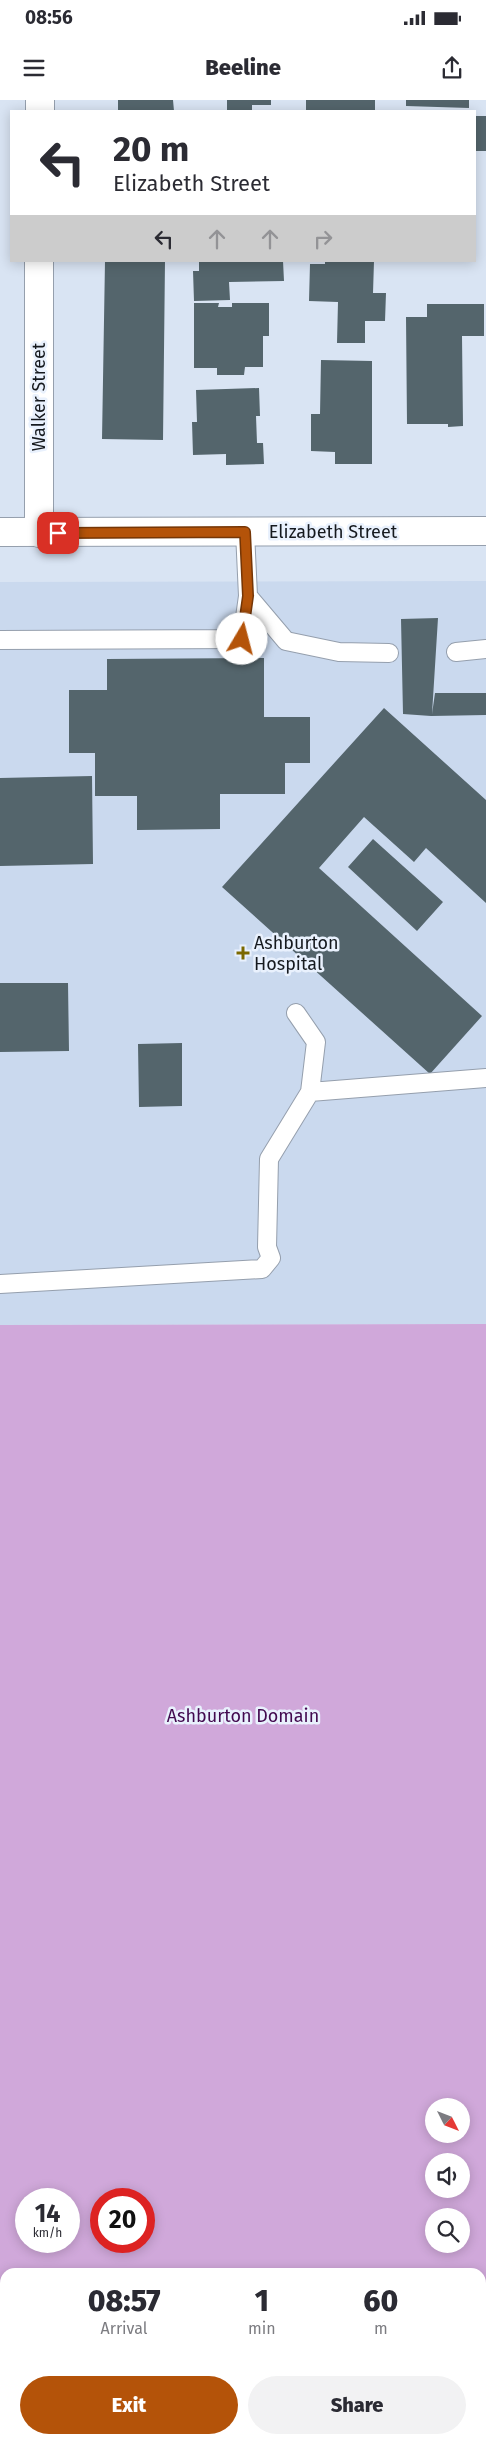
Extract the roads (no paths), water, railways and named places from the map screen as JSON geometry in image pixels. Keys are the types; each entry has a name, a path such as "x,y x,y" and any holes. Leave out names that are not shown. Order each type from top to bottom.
{"street":[{"name":"Walker Street","path":"39,533 40,262"},
{"name":"Elizabeth Street","path":"0,532 486,531"}],"lane":[{"path":"0,640 242,639 248,596 245,532"},
{"path":"248,596 286,641 339,652 389,653"},
{"path":"456,652 486,649"},
{"path":"0,1284 262,1269 271,1258 267,1248 270,1160 310,1092 316,1042 296,1013"},
{"path":"310,1092 486,1078"}],"place":[{"name":"Ashburton Hospital","path":"243,953"}],"park label":[{"name":"Ashburton Domain","path":"243,1716"}]}
